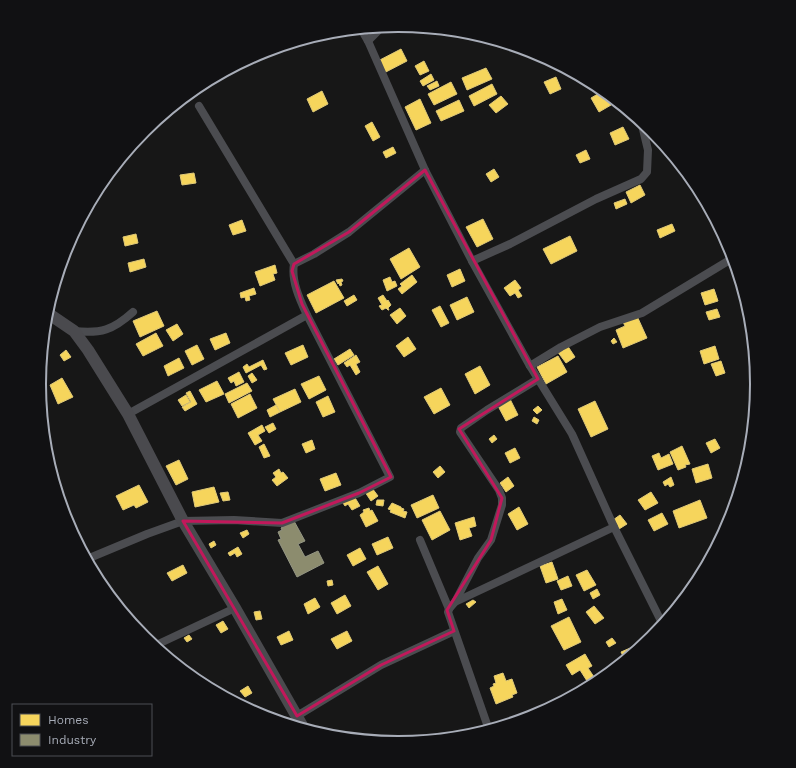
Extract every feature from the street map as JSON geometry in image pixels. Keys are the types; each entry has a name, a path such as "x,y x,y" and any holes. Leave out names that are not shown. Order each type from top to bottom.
{"main road":[{"path":"53,317 74,331 88,350 128,414 183,521 236,608 300,722"}],"street":[{"path":"368,41 376,33"},
{"path":"364,34 425,170 472,261 530,366 572,434 614,527 660,619"},
{"path":"91,557 183,521 234,520 282,523 359,493 390,477 302,304 292,272 294,264 199,106"},
{"path":"472,261 510,244 596,199 641,179 647,172 648,150 644,132"},
{"path":"294,264 314,254 349,232 425,170"},
{"path":"530,366 561,347 600,327 642,313 727,261"},
{"path":"74,331 94,332 110,328 124,320 133,312"},
{"path":"128,414 307,315"},
{"path":"449,608 455,602 478,558 491,540 502,505 502,498 499,490 462,436 460,432 461,428 487,410 538,379"},
{"path":"455,602 614,527"},
{"path":"420,540 449,608 448,612 454,631 487,724"},
{"path":"160,643 236,608"},
{"path":"297,716 381,665 454,631"}],"highlighted area":[{"path":"425,170 538,379 459,429 502,498 491,540 447,610 454,631 381,665 297,716 183,521 282,523 359,493 391,477 302,304 292,271 294,264 349,232"}],"building: Homes":[{"path":"401,49 407,61 382,74 376,62"},
{"path":"424,61 429,71 420,75 415,66"},
{"path":"486,68 492,79 467,90 462,78"},
{"path":"431,74 434,80 423,86 420,81"},
{"path":"556,77 561,89 550,94 544,82"},
{"path":"437,81 439,86 430,90 427,86"},
{"path":"451,82 457,94 434,105 428,94"},
{"path":"492,84 497,94 474,106 469,96"},
{"path":"322,91 328,104 313,112 307,99"},
{"path":"598,94 611,105 599,112 591,98"},
{"path":"501,96 508,104 496,113 489,105"},
{"path":"420,99 431,123 416,130 405,107"},
{"path":"459,100 464,111 441,121 436,111"},
{"path":"372,122 380,137 373,141 365,126"},
{"path":"623,127 629,139 615,145 610,133"},
{"path":"393,147 396,153 386,158 383,152"},
{"path":"586,150 590,159 580,163 576,155"},
{"path":"494,169 499,177 491,182 486,174"},
{"path":"194,173 196,183 182,185 180,175"},
{"path":"640,185 645,195 631,203 626,192"},
{"path":"625,199 627,204 616,209 614,203"},
{"path":"483,219 493,239 477,247 466,227"},
{"path":"242,220 246,231 233,235 229,225"},
{"path":"672,224 675,231 660,238 657,230"},
{"path":"136,234 138,243 125,246 123,237"},
{"path":"570,236 577,251 551,264 543,249"},
{"path":"409,248 420,267 401,279 390,259"},
{"path":"144,259 146,267 130,272 128,263"},
{"path":"275,265 277,273 273,274 275,280 260,286 255,272"},
{"path":"460,269 465,281 452,287 447,275"},
{"path":"412,275 417,282 402,294 398,289 402,286 400,284"},
{"path":"390,277 392,282 395,281 397,286 387,291 383,280"},
{"path":"342,279 342,285 340,286 336,280"},
{"path":"515,280 521,288 518,290 522,296 518,298 515,293 510,296 504,288"},
{"path":"334,281 344,298 316,313 307,295"},
{"path":"254,288 256,294 249,296 250,300 246,301 245,297 241,298 240,293"},
{"path":"714,289 718,301 705,305 701,293"},
{"path":"354,295 357,300 347,306 344,301"},
{"path":"383,295 391,305 388,308 389,310 386,308 382,310 379,306 382,305 378,298"},
{"path":"467,297 474,312 457,320 450,305"},
{"path":"440,306 449,323 441,327 432,310"},
{"path":"400,308 406,316 397,324 390,315"},
{"path":"717,309 720,317 709,320 706,312"},
{"path":"157,311 164,326 140,337 133,321"},
{"path":"637,316 647,338 623,348 616,330 625,326 623,322"},
{"path":"177,324 183,334 173,341 166,330"},
{"path":"156,333 163,346 143,356 136,344"},
{"path":"226,333 230,343 215,350 210,339"},
{"path":"408,337 416,349 404,357 396,346"},
{"path":"614,338 617,342 613,344 611,341"},
{"path":"197,345 204,359 192,365 185,351"},
{"path":"303,345 308,357 291,365 285,353"},
{"path":"567,345 575,357 566,363 557,351"},
{"path":"715,346 719,359 704,364 700,351"},
{"path":"350,349 354,355 338,365 334,359"},
{"path":"66,350 71,357 64,361 60,355"},
{"path":"356,355 360,362 356,364 360,372 356,375 350,365 347,367 344,363"},
{"path":"558,356 567,372 546,384 537,367"},
{"path":"179,358 184,368 168,376 164,366"},
{"path":"263,360 267,369 264,370 261,365 246,373 243,367 247,364 249,367"},
{"path":"721,361 725,373 716,376 711,364"},
{"path":"480,366 490,385 475,394 465,374"},
{"path":"239,372 244,382 236,386 234,381 231,383 228,378"},
{"path":"252,373 257,380 252,383 248,376"},
{"path":"319,376 326,390 309,399 301,384"},
{"path":"62,378 73,397 58,404 50,385"},
{"path":"217,381 224,394 206,402 199,390"},
{"path":"247,383 252,391 229,403 225,394"},
{"path":"441,388 450,405 434,414 424,397"},
{"path":"295,389 301,402 280,412 273,399"},
{"path":"190,391 197,404 185,411 182,407 191,402 186,393"},
{"path":"250,394 257,408 238,418 231,404"},
{"path":"186,395 190,402 182,406 178,400"},
{"path":"328,396 335,412 323,417 316,402"},
{"path":"510,399 518,415 506,421 498,406"},
{"path":"595,401 608,429 591,437 578,409"},
{"path":"276,405 280,412 270,417 267,410"},
{"path":"538,406 542,410 537,414 533,410"},
{"path":"534,417 539,420 537,424 532,421"},
{"path":"273,423 276,429 269,433 265,427"},
{"path":"262,425 265,431 258,435 262,441 255,445 248,433"},
{"path":"494,435 497,439 492,443 489,439"},
{"path":"715,439 720,448 711,453 706,443"},
{"path":"312,440 315,449 306,453 302,444"},
{"path":"264,444 270,456 264,458 259,447"},
{"path":"682,446 690,464 685,465 686,467 678,470 670,452"},
{"path":"515,448 520,458 510,463 505,453"},
{"path":"659,453 661,458 669,454 673,464 658,470 652,456"},
{"path":"179,460 188,479 176,485 166,466"},
{"path":"708,464 712,478 696,483 692,469"},
{"path":"440,466 445,472 438,478 433,472"},
{"path":"279,469 281,473 283,472 288,478 277,486 272,480 276,477 273,473"},
{"path":"336,473 341,485 325,491 320,479"},
{"path":"508,477 514,486 506,492 500,483"},
{"path":"671,477 674,485 670,487 668,484 665,486 663,482"},
{"path":"139,485 148,502 136,508 134,505 123,510 116,496"},
{"path":"214,487 219,502 195,507 192,492"},
{"path":"372,488 378,496 371,501 365,492"},
{"path":"228,492 230,500 223,501 220,493"},
{"path":"651,492 658,503 645,510 638,500"},
{"path":"433,495 439,508 417,518 411,505"},
{"path":"354,496 360,506 352,510 348,504 345,506 343,503"},
{"path":"377,500 384,500 383,506 376,505"},
{"path":"700,500 707,518 679,528 673,511"},
{"path":"392,503 404,509 403,511 407,512 405,518 390,512 391,510 388,509"},
{"path":"519,507 528,524 517,530 508,514"},
{"path":"369,508 370,511 372,510 378,521 366,527 360,515 364,512 363,510"},
{"path":"440,511 450,530 432,540 422,520"},
{"path":"662,513 668,524 654,531 648,520"},
{"path":"620,515 627,524 619,529 613,520"},
{"path":"474,517 476,526 469,528 472,536 460,540 455,523"},
{"path":"247,530 249,534 243,538 240,533"},
{"path":"388,537 393,548 377,555 372,544"},
{"path":"214,541 216,545 211,548 209,544"},
{"path":"238,547 242,554 237,557 235,553 230,556 228,553"},
{"path":"360,548 366,559 353,566 347,555"},
{"path":"552,562 558,579 546,583 540,566"},
{"path":"183,565 187,573 172,581 167,573"},
{"path":"378,566 388,584 378,590 367,572"},
{"path":"587,570 596,585 584,591 576,575"},
{"path":"568,576 572,586 561,590 557,581"},
{"path":"332,580 333,585 328,586 327,581"},
{"path":"597,589 600,595 593,599 590,593"},
{"path":"345,595 351,606 337,614 331,603"},
{"path":"315,598 320,607 308,614 304,604"},
{"path":"562,599 567,610 558,614 554,602"},
{"path":"473,600 476,602 469,608 466,604"},
{"path":"594,606 604,618 595,624 586,612"},
{"path":"260,611 262,619 256,620 254,612"},
{"path":"569,617 581,642 564,650 551,626"},
{"path":"223,621 228,629 221,633 216,625"},
{"path":"289,631 293,640 281,645 277,637"},
{"path":"347,631 352,641 337,649 331,639"},
{"path":"189,635 192,639 187,642 184,638"},
{"path":"612,638 616,643 609,647 606,642"},
{"path":"632,647 622,655 621,652"},
{"path":"585,654 592,666 588,668 594,677 587,681 580,670 572,675 566,665"},
{"path":"503,673 506,681 512,679 517,693 512,695 513,697 496,704 490,688 496,683 494,676"},
{"path":"248,686 252,693 245,697 240,691"}],"building: Industry":[{"path":"294,521 305,541 298,544 305,557 318,551 324,563 297,577 278,540 281,539 278,532 282,530 281,528"}]}
